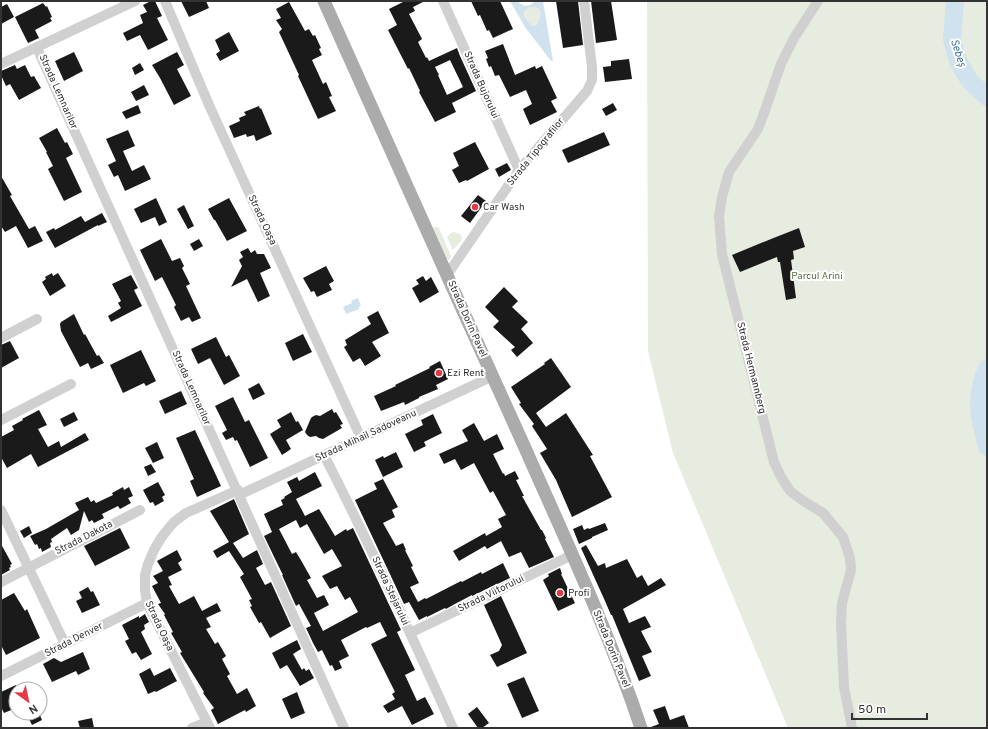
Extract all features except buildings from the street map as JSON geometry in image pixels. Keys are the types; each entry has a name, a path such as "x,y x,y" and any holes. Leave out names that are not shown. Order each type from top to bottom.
{"main road":[{"name":"Strada Dorin Pavel","path":"324,1 572,555 630,695 641,728"}],"street":[{"path":"1,64 135,1"},
{"name":"Strada Oașa","path":"165,1 209,105 361,438"},
{"name":"Strada Bujorului","path":"443,1 519,170"},
{"name":"Strada Tipografilor","path":"447,275 519,170 587,91 592,80 592,67 584,1"},
{"name":"Strada Hermannberg","path":"818,1 794,38 781,64 758,129 729,172 722,196 719,216 722,254 774,462 781,478 790,491 823,513 843,537 850,558 851,570 842,603 842,623 844,687 852,728"},
{"name":"Strada Lemnarilor","path":"37,48 344,728"},
{"path":"1,338 37,319"},
{"name":"Strada Mihail Sadoveanu","path":"238,493 324,455 493,376"},
{"path":"1,420 71,384"},
{"name":"Strada Stejarului","path":"324,455 410,633 453,728"},
{"name":"Strada Oașa","path":"208,725 147,603 145,575 148,564 161,538 174,522 186,513 238,493"},
{"path":"1,510 65,644"},
{"name":"Strada Dakota","path":"1,582 140,510"},
{"name":"Strada Viitorului","path":"410,633 572,555"},
{"name":"Strada Denver","path":"1,676 147,603"},
{"path":"192,728 208,725"}],"green space":[{"name":"Parcul Arini","path":"647,1 987,1 987,728 788,728 673,453 648,351"},
{"path":"530,7 538,8 540,12 540,18 537,25 532,26 524,17 525,11"},
{"path":"434,227 439,228 451,256 449,260 446,258 433,229"},
{"path":"454,232 460,234 462,238 453,250 447,237"}],"water":[{"path":"510,1 518,1 525,6 536,1 543,1 553,61 551,61 525,27","holes":["530,7 538,8 540,18 537,25 532,26 524,17 524,13"]},
{"path":"358,298 361,306 359,309 346,314 343,307 352,303 351,301"}],"waterway":[{"name":"Sebeș","path":"955,1 952,39 958,61 969,80 987,97"},
{"name":"Sebeș","path":"987,368 980,389 979,398 980,417 987,447"}],"place":[{"name":"Car Wash","path":"475,207"},
{"name":"Ezi Rent","path":"439,373"},
{"name":"Profi","path":"560,593"}]}
